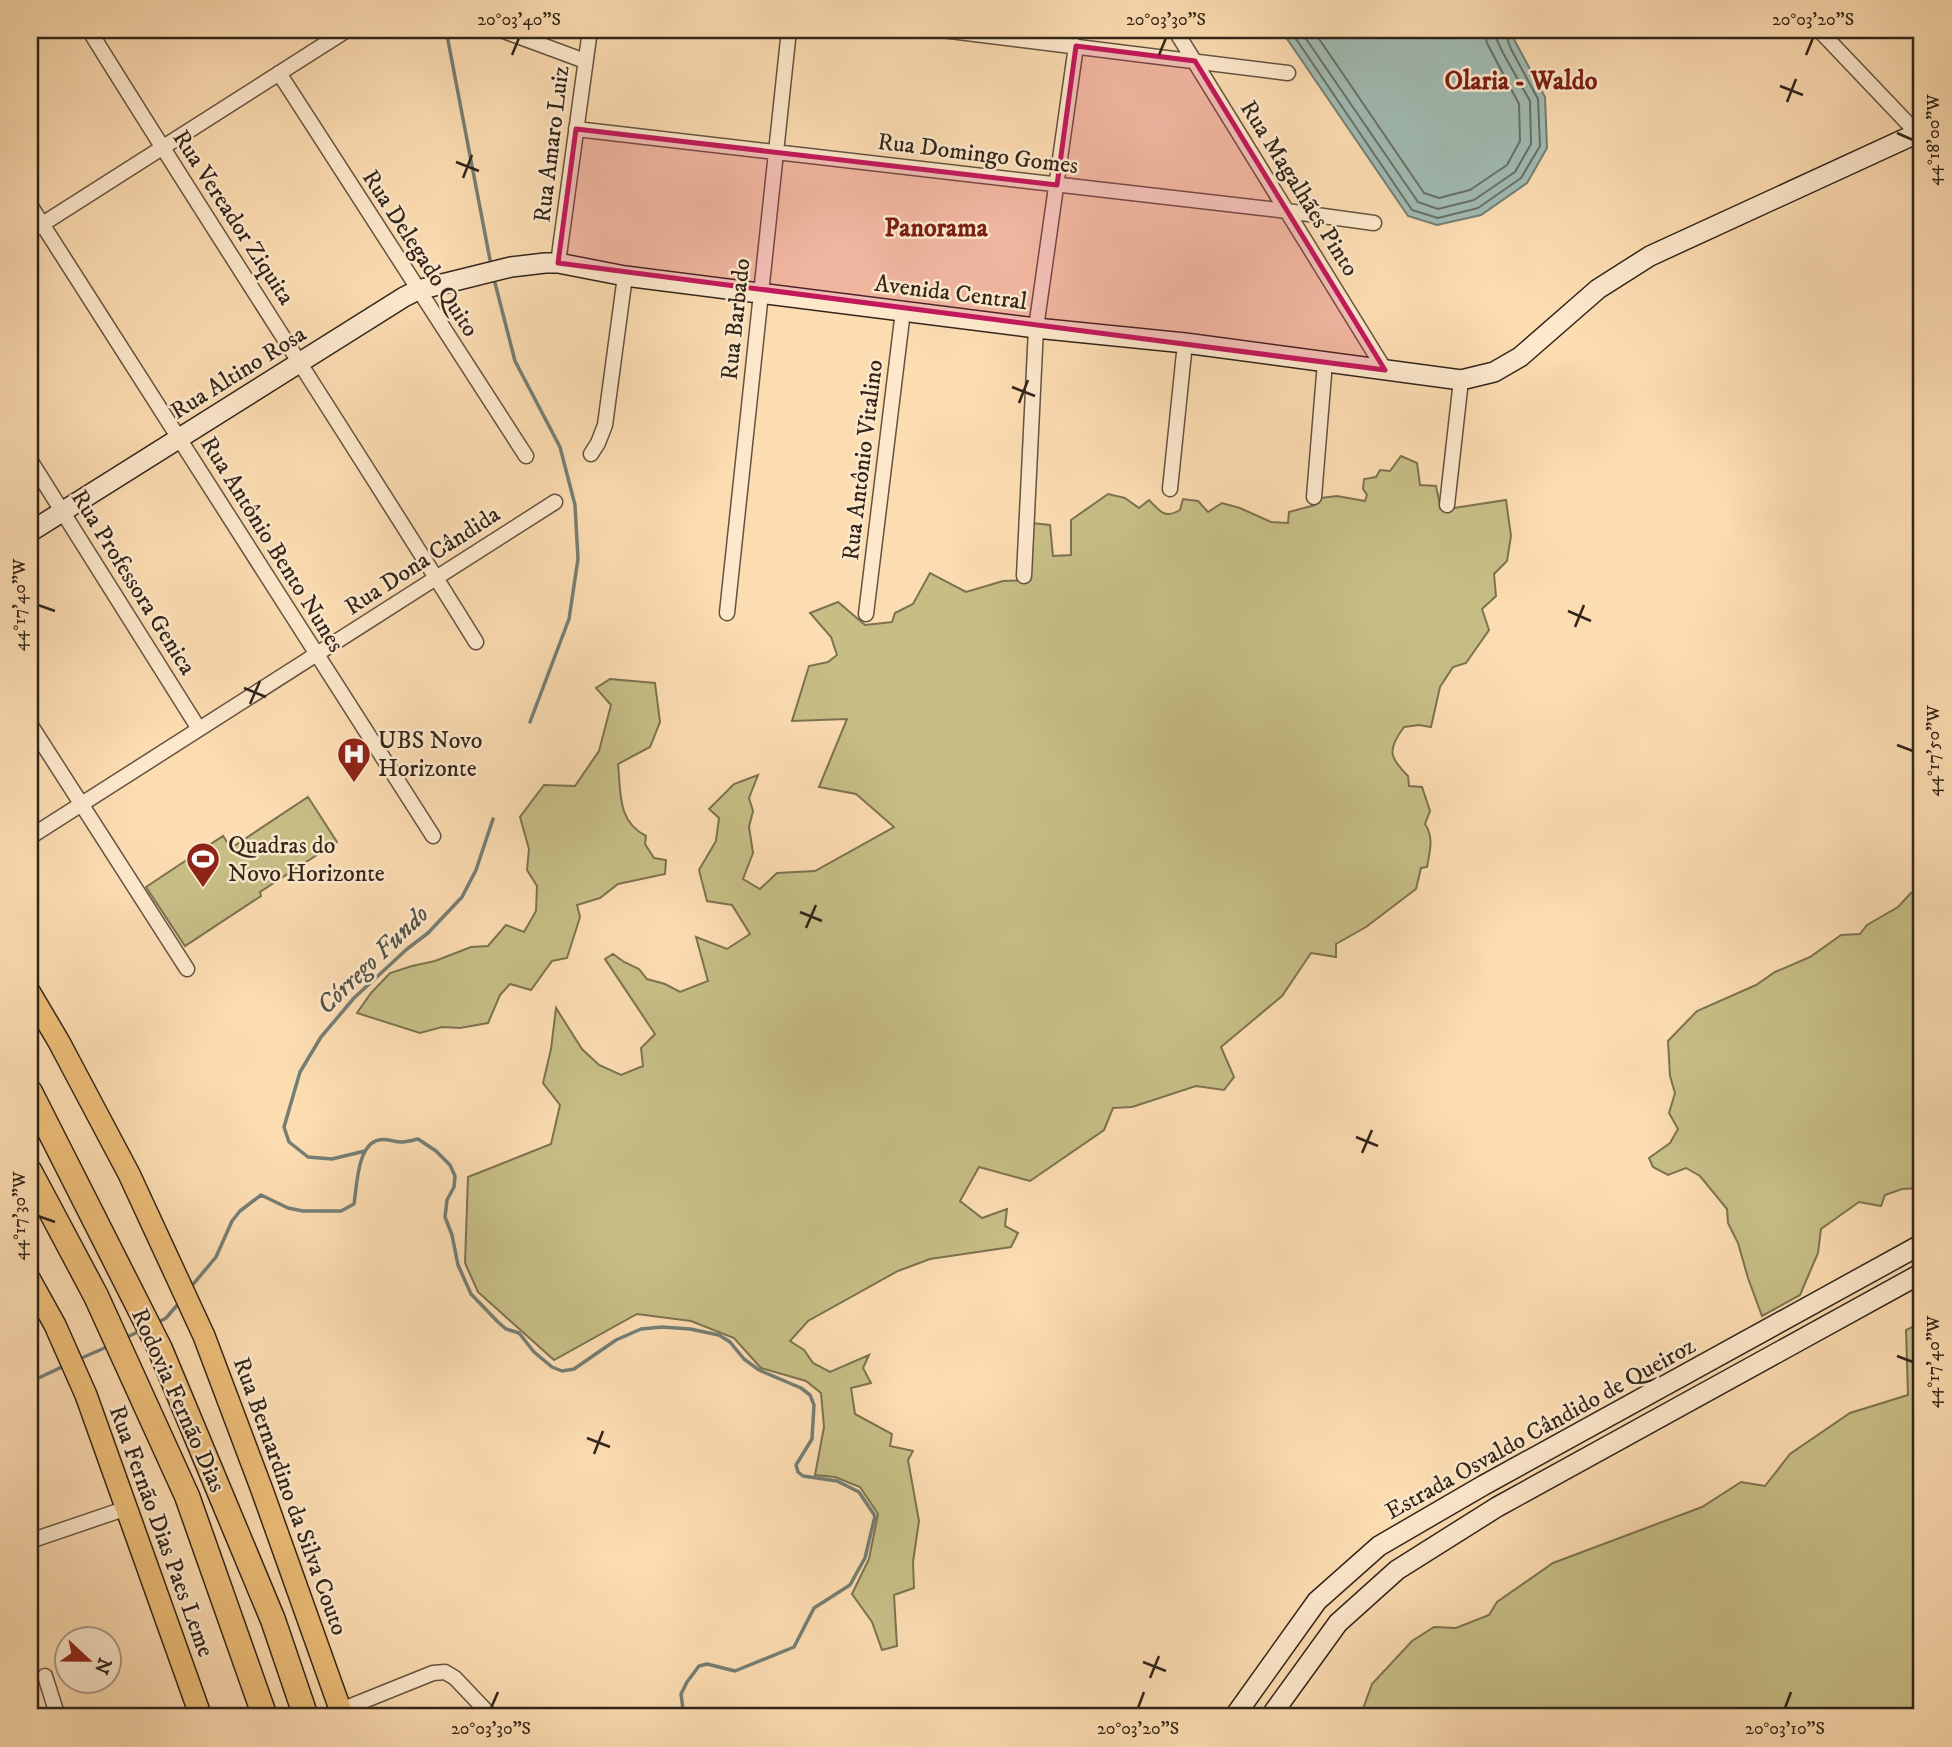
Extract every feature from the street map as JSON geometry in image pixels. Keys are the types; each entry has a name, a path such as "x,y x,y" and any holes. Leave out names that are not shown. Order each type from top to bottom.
{"highway":[{"name":"Rodovia Fernão Dias","path":"30,1092 160,1349 273,1620 306,1717"},
{"name":"Rodovia Fernão Dias","path":"30,1172 96,1296 187,1496 265,1717"}],"main road":[{"name":"Rua Bernardino da Silva Couto","path":"30,993 104,1127 186,1294 270,1511 342,1713"},
{"name":"Rua Fernão Dias Paes Leme","path":"30,1280 55,1325 86,1395 201,1717"}],"street":[{"name":"Rua Vereador Ziquita","path":"89,30 476,642"},
{"path":"36,228 345,30"},
{"path":"501,30 585,61"},
{"name":"Rua Amaro Luiz","path":"558,263 590,30"},
{"name":"Rua Barbado","path":"727,613 789,30"},
{"path":"942,30 1288,73"},
{"name":"Rua Magalhães Pinto","path":"1175,30 1385,370"},
{"path":"1447,505 1461,380 1494,372 1520,357 1598,289 1650,256 1921,133 1819,30"},
{"path":"1024,576 1036,328 1076,47"},
{"name":"Rua Delegado Quito","path":"278,73 526,456"},
{"name":"Rua Domingo Gomes","path":"576,129 1374,223"},
{"name":"Rua Antônio Bento Nunes","path":"30,205 36,228 180,438 433,836"},
{"name":"Avenida Central","path":"481,275 511,267 558,263 625,276 1036,328 1185,343 1461,380"},
{"name":"Rua Altino Rosa","path":"30,532 404,297 418,290 481,275"},
{"path":"591,454 605,425 625,276"},
{"name":"Rua Antônio Vitalino","path":"866,614 903,311"},
{"path":"1170,489 1185,343"},
{"path":"1314,497 1325,362"},
{"name":"Rua Professora Genica","path":"30,460 200,729"},
{"name":"Rua Dona Cândida","path":"30,837 555,502"},
{"path":"30,724 187,969"},
{"name":"Estrada Osvaldo Cândido de Queiroz","path":"1234,1717 1317,1601 1380,1546 1484,1485 1922,1244"},
{"name":"Estrada Osvaldo Cândido de Queiroz","path":"1270,1717 1338,1623 1397,1570 1497,1507 1922,1273"},
{"path":"30,1541 127,1508"},
{"path":"342,1713 433,1673 445,1672 455,1678 492,1717"},
{"path":"45,1676 58,1717"}],"highlighted area":[{"path":"1076,46 1195,61 1385,370 558,263 576,129 1057,185"}],"shaded area":[{"path":"1401,456 1417,463 1420,485 1436,486 1440,505 1446,511 1506,500 1511,536 1507,561 1494,574 1496,596 1482,609 1489,630 1466,663 1453,667 1440,687 1431,727 1404,727 1393,748 1392,753 1397,764 1408,776 1409,786 1422,787 1430,811 1425,824 1430,839 1427,867 1421,868 1416,889 1366,927 1336,944 1336,957 1311,953 1282,996 1221,1047 1234,1077 1224,1090 1196,1086 1132,1107 1113,1108 1104,1130 1030,1181 979,1167 960,1201 982,1218 1007,1209 1005,1226 1018,1233 1011,1247 930,1259 898,1271 808,1321 790,1341 804,1350 813,1363 830,1372 869,1355 863,1368 871,1383 851,1388 855,1414 892,1434 890,1446 913,1451 908,1460 919,1521 913,1562 914,1588 894,1595 897,1646 882,1650 872,1622 852,1594 869,1559 878,1514 860,1487 835,1477 815,1475 824,1427 821,1393 806,1381 761,1368 734,1338 691,1321 637,1314 554,1360 478,1292 465,1263 468,1177 551,1144 560,1105 543,1083 556,1008 582,1049 599,1065 621,1075 643,1066 641,1048 655,1034 605,959 613,954 639,969 647,979 680,992 708,981 696,937 727,949 750,934 732,905 707,901 699,870 716,841 719,818 709,809 734,784 758,775 749,798 753,811 749,827 753,853 743,879 760,889 777,873 815,871 894,827 856,794 819,787 847,719 792,721 809,666 828,662 837,655 831,637 810,613 838,602 865,625 892,622 895,613 913,604 930,573 966,592 1003,581 1028,580 1032,523 1050,525 1053,556 1071,555 1071,520 1108,494 1125,498 1139,508 1149,500 1166,514 1180,510 1183,499 1198,501 1208,512 1222,503 1271,522 1288,523 1289,512 1315,505 1321,498 1337,496 1365,501 1367,495 1363,489 1364,479 1376,477 1380,470 1390,471"},
{"path":"610,679 655,683 660,722 650,747 618,764 625,814 637,830 646,836 645,844 654,858 666,860 665,874 618,884 600,898 577,905 580,917 567,958 552,961 531,990 510,984 500,995 488,1023 460,1028 442,1027 420,1033 357,1013 390,973 435,961 471,947 488,946 506,925 524,932 536,911 537,886 527,870 529,849 520,817 544,785 575,786 599,751 611,705 596,688"},
{"path":"308,797 337,842 260,892 261,896 185,946 146,887 223,836 231,848"},
{"path":"1922,890 1922,1188 1902,1189 1885,1195 1881,1206 1859,1202 1821,1229 1818,1253 1800,1295 1762,1316 1738,1243 1728,1223 1727,1209 1700,1176 1686,1168 1668,1175 1653,1167 1649,1158 1670,1143 1678,1129 1669,1113 1675,1093 1670,1076 1668,1041 1697,1011 1810,957 1841,935 1860,934 1867,925 1898,907 1911,893"},
{"path":"1922,1322 1922,1717 1360,1717 1372,1684 1412,1641 1434,1627 1456,1628 1489,1615 1497,1602 1553,1563 1702,1507 1741,1482 1765,1486 1790,1454 1850,1413 1908,1395 1906,1330"}],"water":[{"path":"1281,30 1509,30 1545,97 1547,148 1527,183 1481,215 1437,225 1408,216"}],"waterway":[{"path":"446,30 491,265"},
{"path":"494,279 515,361 560,447 575,505 578,559 569,619 530,722"},
{"name":"Córrego Fundo","path":"365,1151 332,1159 308,1157 289,1142 284,1127 300,1072 321,1037 354,998 428,933 462,897 476,870 493,819"},
{"name":"Córrego Fundo","path":"190,1288 216,1257 232,1221 240,1211 261,1195 288,1208 303,1211 341,1211 354,1204 359,1167 366,1149 372,1143 382,1140 401,1142 418,1139 436,1151 450,1165 455,1176 445,1217 458,1265 471,1294 506,1329 519,1333 534,1352 552,1367 562,1371 574,1369 616,1340 641,1329 690,1329 719,1335 759,1370 801,1388 810,1395 814,1405 812,1439 796,1465 798,1472 803,1476 837,1481 859,1492 875,1516 865,1558 850,1585 814,1608 794,1647 735,1671 707,1664 699,1666 681,1694 684,1717"},
{"path":"157,1323 166,1318 179,1303"},
{"path":"125,1338 140,1331"},
{"path":"77,1360 109,1346"},
{"path":"30,1382 64,1366"}],"place":[{"name":"UBS Novo Horizonte","path":"354,784"},
{"name":"Quadras do Novo Horizonte","path":"203,889"}],"district":[{"name":"Olaria - Waldo","path":"1521,80"},
{"name":"Panorama","path":"936,227"}]}
